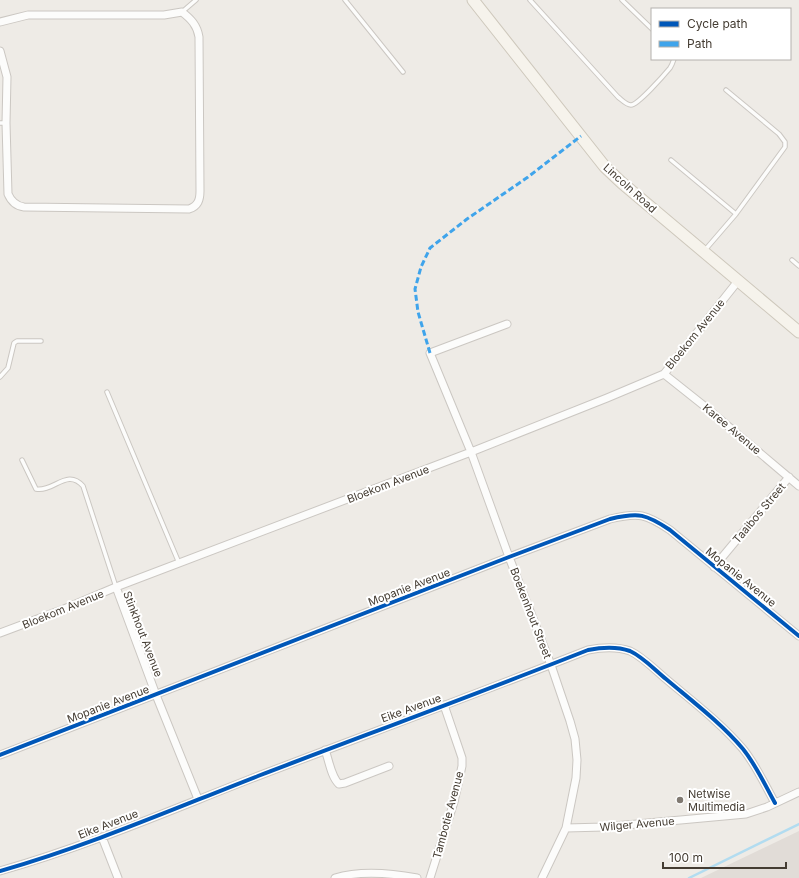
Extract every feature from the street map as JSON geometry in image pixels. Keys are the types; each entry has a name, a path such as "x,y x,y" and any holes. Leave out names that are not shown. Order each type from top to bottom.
{"street":[{"name":"Lincoln Road","path":"473,0 604,167 799,332"},
{"path":"0,22 28,15 156,15 182,12 190,19 198,30 199,37 200,199 193,207 181,209 20,206 10,199 8,194 3,123 7,77 0,51"},
{"name":"Bloekom Avenue","path":"0,633 64,609 116,587 471,452 664,374 738,281"},
{"name":"Boekenhout Street","path":"507,324 430,353 471,452 509,557 551,665 575,739 577,760 576,778 566,828 542,878"},
{"name":"Karee Avenue","path":"664,374 799,486"},
{"name":"Taaibos Street","path":"714,567 789,478"},
{"name":"Mopanie Avenue","path":"0,755 509,557 610,519 636,515 654,519 670,530 799,636"},
{"name":"Stinkhout Avenue","path":"116,587 156,695 198,799"},
{"name":"Eike Avenue","path":"0,871 37,861 102,837 588,650 610,647 631,652 640,657 727,733 743,749 758,771 775,803"},
{"name":"Tambotie Avenue","path":"430,878 454,802 462,766 460,749 444,705"},
{"path":"325,750 333,773 339,784 346,783 389,766"},
{"name":"Wilger Avenue","path":"566,828 604,827 746,814 799,792"},
{"path":"102,837 118,878"},
{"path":"335,878 371,873 404,875 417,878"}],"lane":[{"path":"182,12 196,0"},
{"path":"345,0 403,72"},
{"path":"530,0 625,103 631,105 643,97 672,66 674,60"},
{"path":"622,0 651,28"},
{"path":"703,252 736,214 784,150 785,142 779,134 726,90"},
{"path":"671,160 736,214"},
{"path":"792,260 799,266"},
{"path":"0,377 8,368 14,343 17,341 41,341"},
{"path":"107,392 179,563"},
{"path":"22,460 36,489 42,490 70,478 75,479 83,486 116,587"}],"shaded area":[{"path":"799,831 799,878 701,878"}],"waterway":[{"path":"689,878 799,824"}],"marked path":[{"path":"430,353 418,312 415,289 421,267 430,248 467,219 528,177 581,136"}],"cycle path":[{"path":"0,755 509,557 610,519 628,516 642,516 655,521 670,530 799,636"},
{"path":"0,871 98,839 588,650 604,648 625,649 640,657 716,721 748,755 775,803"}],"place":[{"name":"Netwise Multimedia","path":"680,800"}]}
